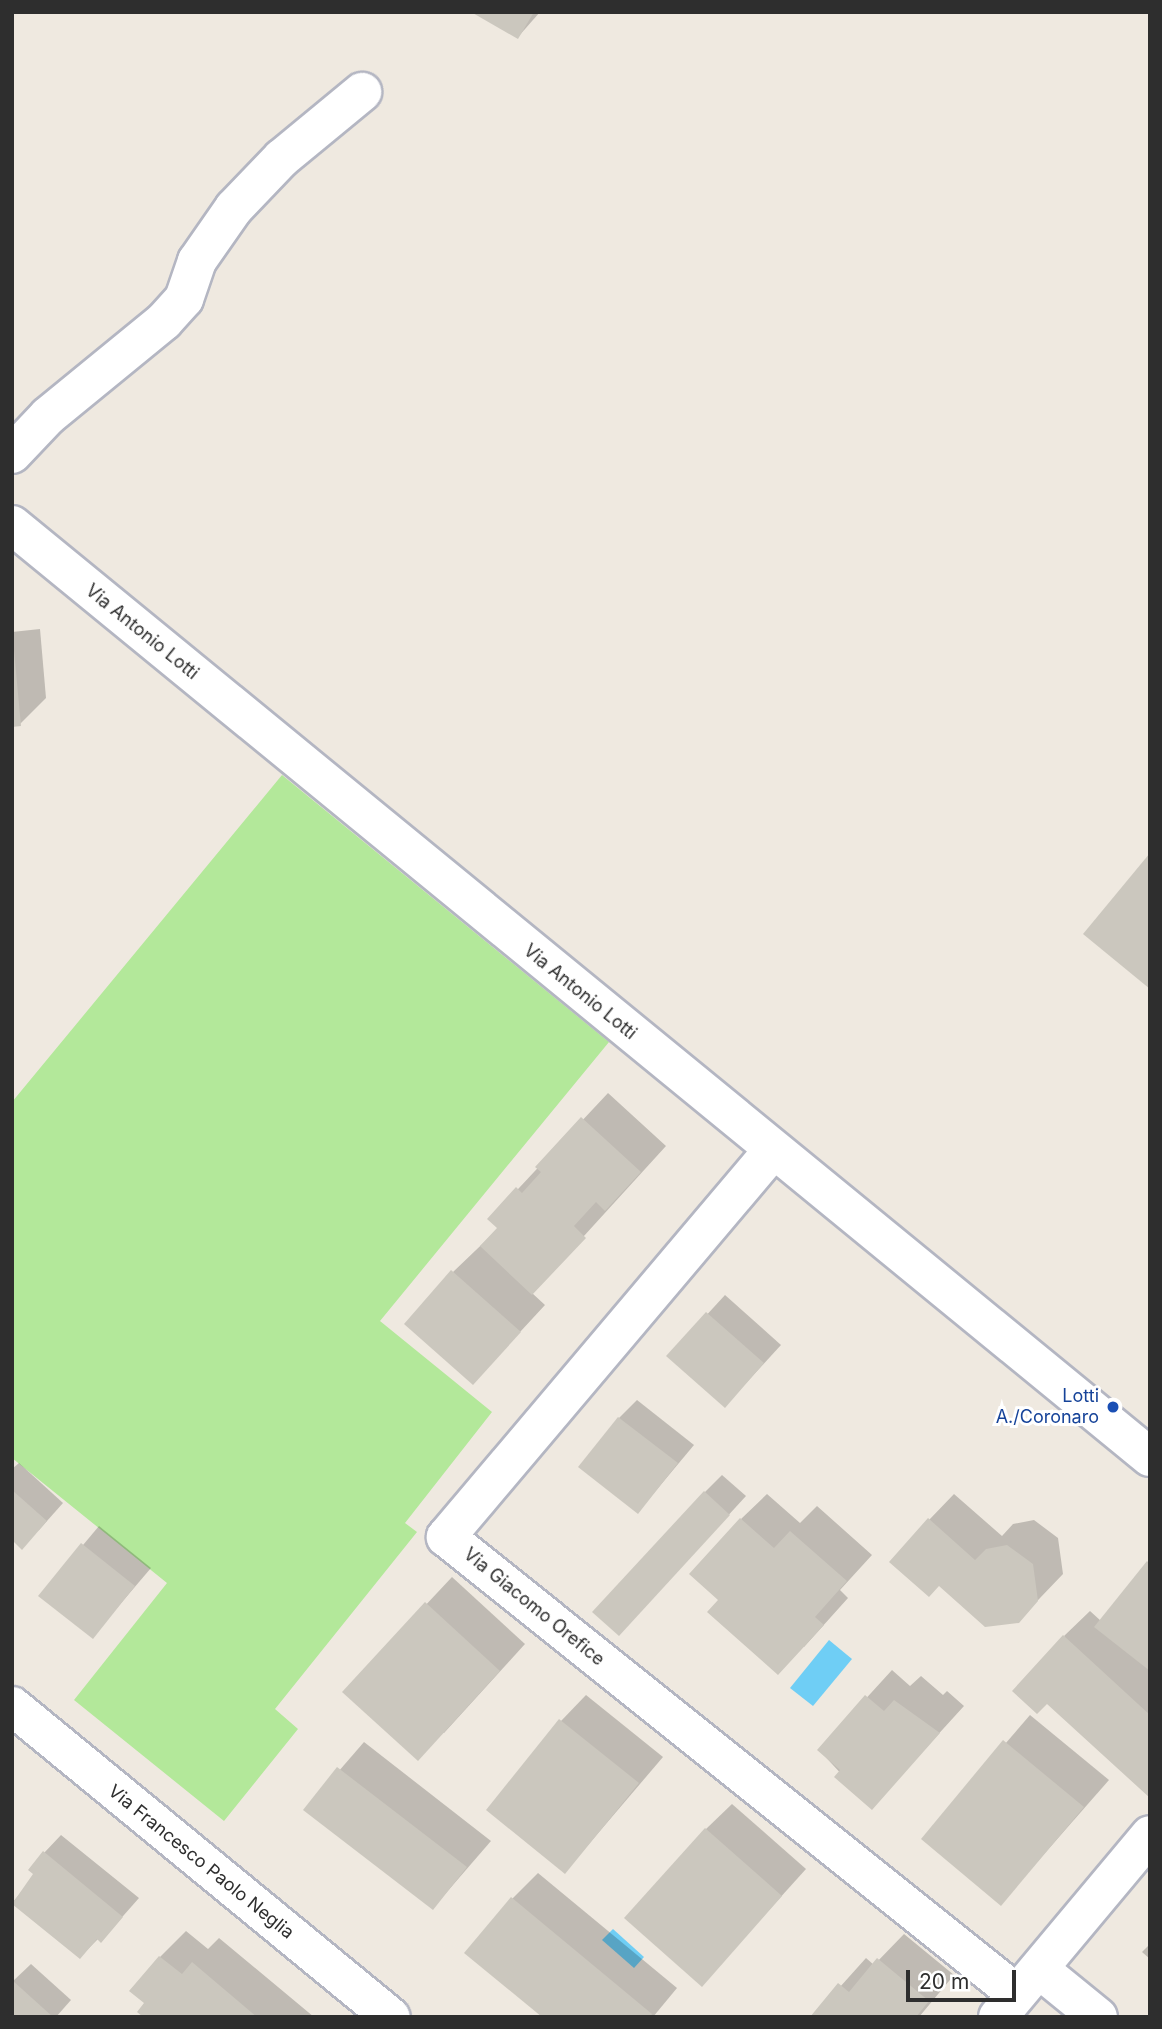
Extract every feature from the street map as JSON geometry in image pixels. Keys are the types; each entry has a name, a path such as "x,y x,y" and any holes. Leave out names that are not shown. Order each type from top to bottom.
{"street":[{"path":"12,454 48,416 164,321 184,299 197,261 234,208 282,158 362,92"},
{"name":"Via Antonio Lotti","path":"12,525 1150,1457"},
{"name":"Via Giacomo Orefice","path":"773,1150 446,1537 1018,1993"},
{"name":"Via Francesco Paolo Neglia","path":"12,1706 391,2017"},
{"path":"1098,2017 1018,1993 1150,1835"}],"green space":[{"path":"282,775 609,1042 380,1321 492,1412 405,1523 417,1532 275,1709 298,1729 224,1821 74,1700 167,1583 12,1458 12,1102"}],"water":[{"path":"829,1640 852,1659 813,1706 790,1688"},
{"path":"613,1929 644,1957 634,1968 602,1940"}],"building":[{"path":"471,12 534,12 518,39"},
{"path":"14,650 21,726 12,727 12,651"},
{"path":"1150,853 1150,989 1083,934"},
{"path":"581,1117 641,1172 605,1211 596,1202 574,1226 586,1238 532,1295 480,1246 497,1228 487,1219 516,1187 522,1193 541,1172 535,1167"},
{"path":"451,1270 521,1332 473,1385 404,1324"},
{"path":"706,1312 764,1363 725,1408 666,1356"},
{"path":"618,1417 678,1463 638,1514 578,1467"},
{"path":"12,1490 47,1521 22,1550 12,1540"},
{"path":"704,1491 730,1515 619,1636 592,1612"},
{"path":"740,1518 774,1548 790,1531 847,1581 815,1617 824,1625 778,1675 707,1612 718,1600 689,1574"},
{"path":"928,1518 975,1560 986,1549 1007,1545 1033,1564 1038,1601 1019,1623 985,1627 939,1586 929,1597 889,1562"},
{"path":"81,1543 135,1586 93,1639 38,1596"},
{"path":"1147,1561 1150,1564 1150,1671 1094,1627"},
{"path":"425,1602 500,1671 418,1761 342,1692"},
{"path":"1063,1635 1150,1715 1150,1798 1047,1704 1037,1714 1012,1691"},
{"path":"865,1695 884,1711 894,1700 940,1733 872,1810 834,1777 840,1770 817,1750"},
{"path":"559,1719 639,1783 565,1874 486,1810"},
{"path":"1003,1740 1084,1807 1001,1906 921,1839"},
{"path":"337,1767 467,1867 433,1910 303,1810"},
{"path":"705,1828 782,1896 702,1987 624,1918"},
{"path":"43,1851 123,1917 101,1943 97,1939 80,1959 12,1904 33,1874 28,1870"},
{"path":"511,1897 652,2014 650,2017 542,2017 464,1953"},
{"path":"159,1956 182,1974 192,1962 257,2017 143,2017 137,2012 144,2003 129,1991"},
{"path":"877,1958 929,2001 916,2017 810,2017 838,1983 849,1992"},
{"path":"12,1980 53,2017 12,2017"}],"place":[{"name":"Lotti A./Coronaro","path":"1113,1407"}]}
